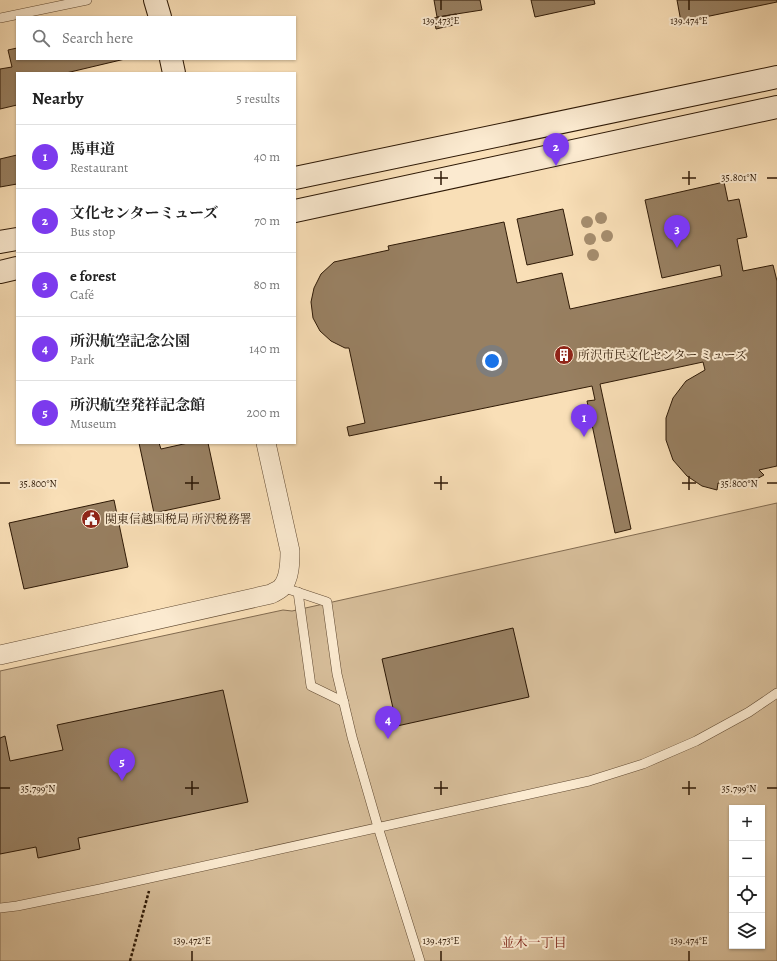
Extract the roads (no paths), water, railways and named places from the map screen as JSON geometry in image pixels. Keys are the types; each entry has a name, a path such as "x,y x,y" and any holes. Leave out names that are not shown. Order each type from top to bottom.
{"street":[{"path":"155,0 160,16"},
{"path":"171,60 174,72"},
{"path":"296,178 777,77"},
{"path":"296,211 777,107"},
{"path":"0,242 16,239"},
{"path":"0,272 16,268"},
{"path":"0,655 290,589 288,575 290,551 266,444"}],"lane":[{"path":"0,18 87,0"},
{"path":"290,589 311,686 344,702"},
{"path":"290,589 327,602 337,674 352,737 378,827 420,961"},
{"path":"0,908 17,906 153,877 589,781 643,764 696,741 749,712 777,693"}],"place":[{"name":"文化センターミューズ","path":"556,166"},
{"name":"e forest","path":"677,248"},
{"name":"所沢市民文化センター ミューズ","path":"564,355"},
{"name":"馬車道","path":"584,437"},
{"name":"関東信越国税局 所沢税務署","path":"91,519"},
{"name":"所沢航空記念公園","path":"388,739"},
{"name":"所沢航空発祥記念館","path":"122,781"}],"district":[{"name":"並木一丁目","path":"534,942"}]}
